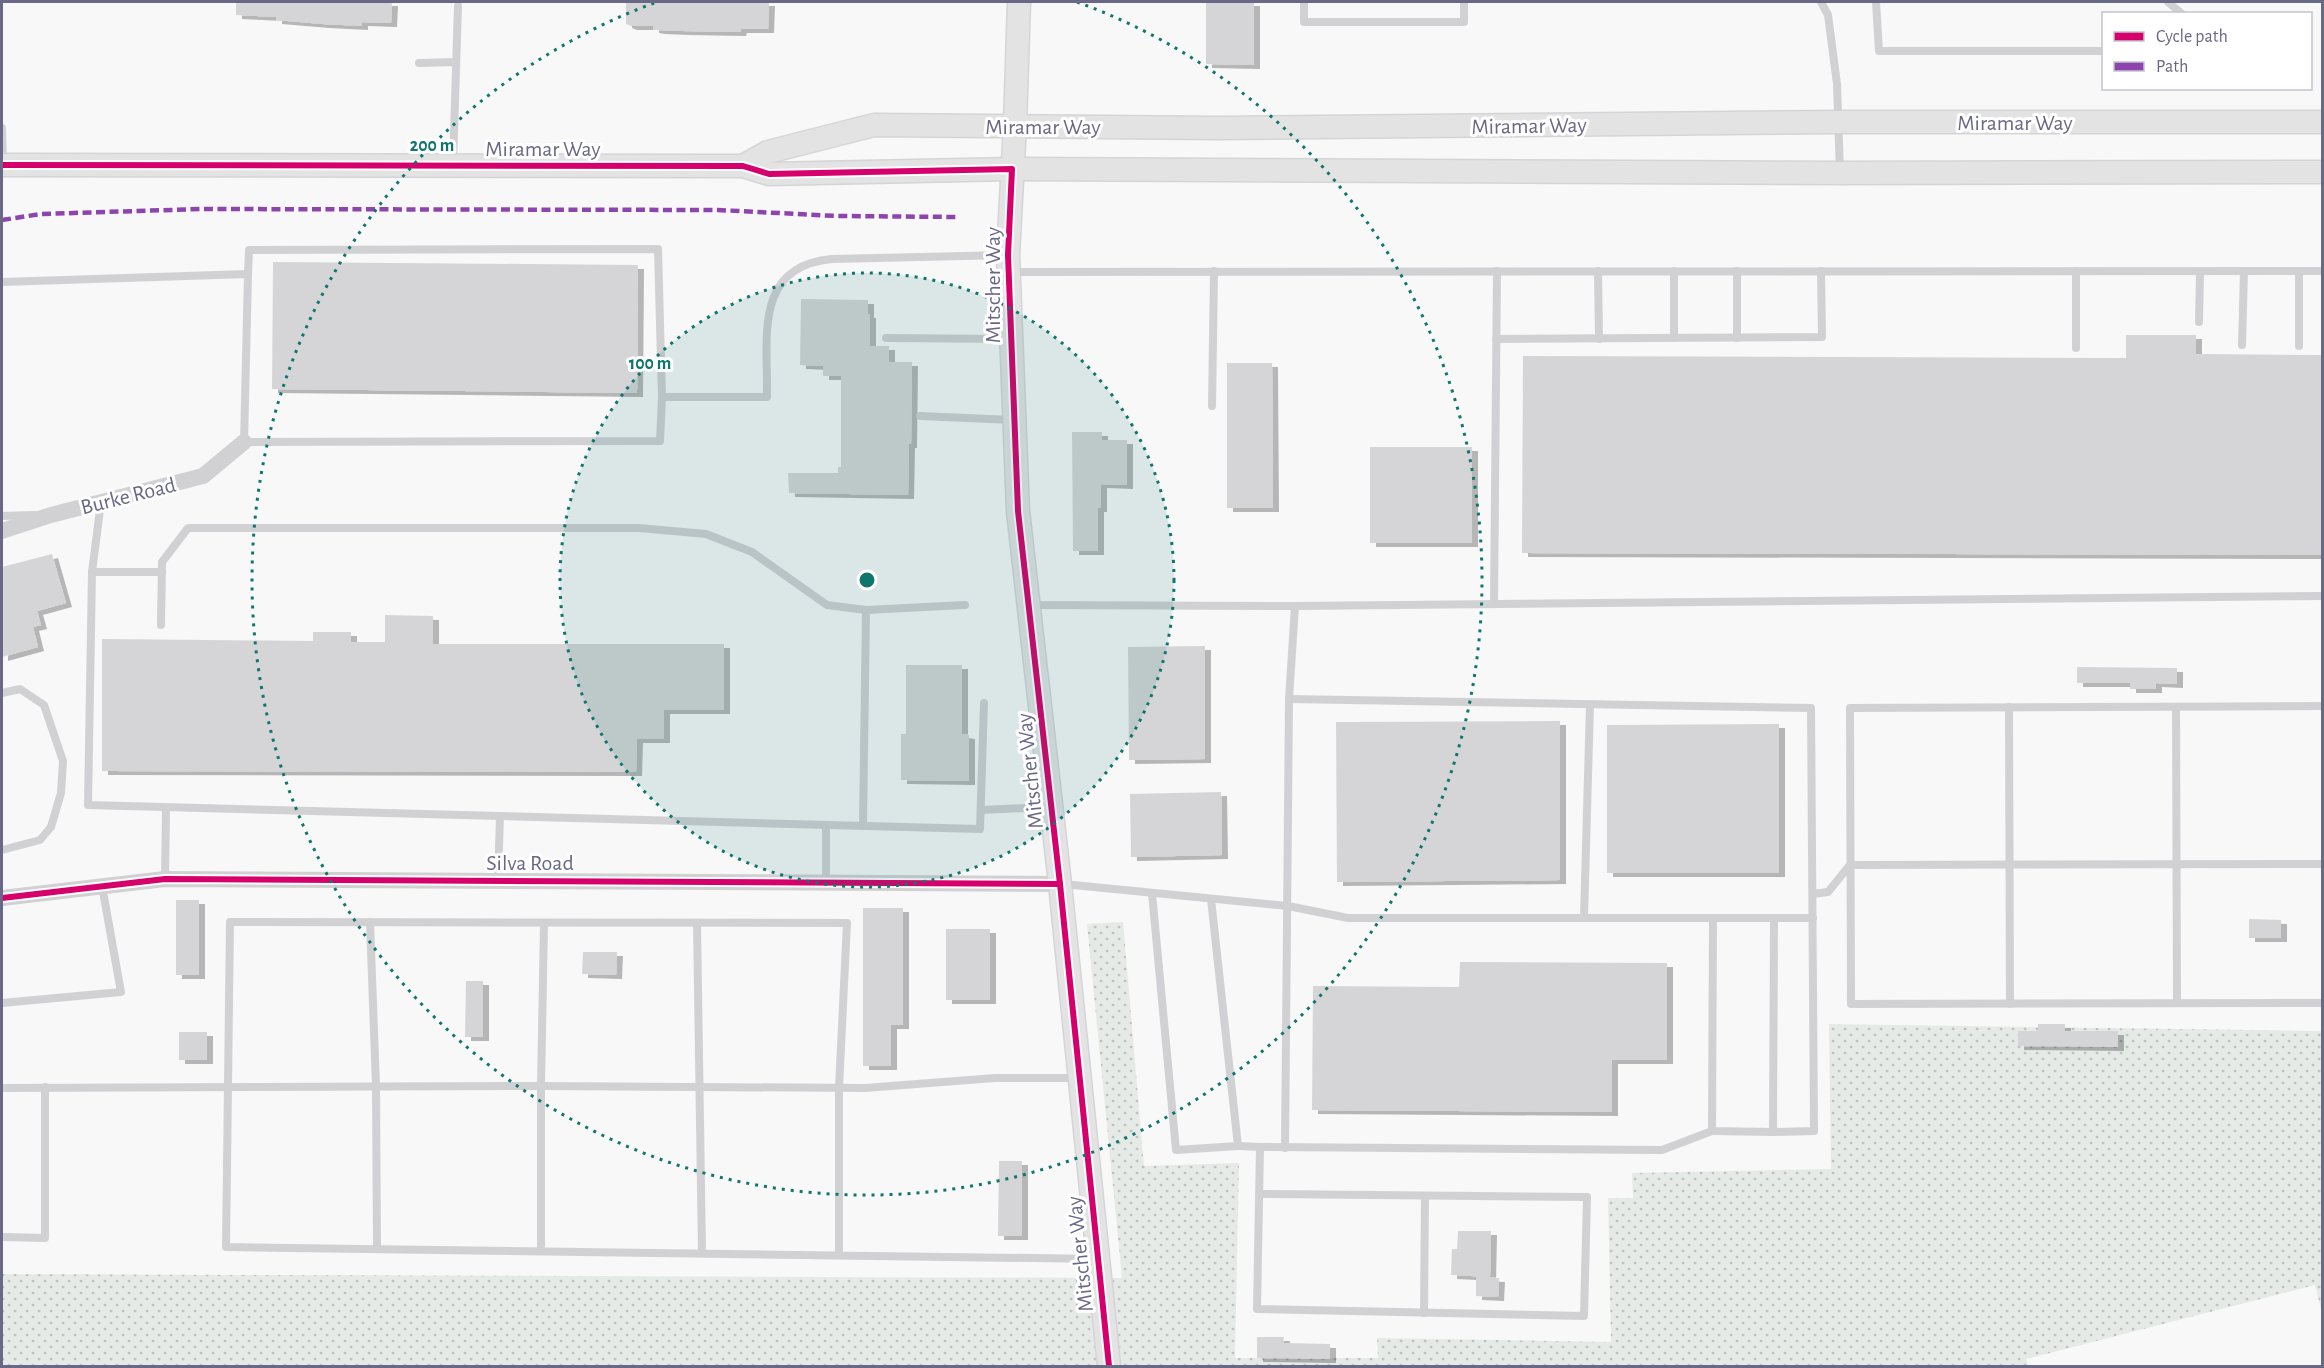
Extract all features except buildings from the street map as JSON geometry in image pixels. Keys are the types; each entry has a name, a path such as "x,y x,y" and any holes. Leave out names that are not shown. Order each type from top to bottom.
{"main road":[{"name":"Mitscher Way","path":"1019,2 1009,263 1017,511 1030,605 1109,1366"},
{"name":"Miramar Way","path":"743,166 768,152 874,125 1219,128 1840,122 2322,122"},
{"name":"Miramar Way","path":"2,165 743,166 769,174 1012,170 2322,172"}],"street":[{"name":"Burke Road","path":"2,531 51,515 203,476 244,442"},
{"name":"Silva Road","path":"2,898 165,879 1059,884"}],"lane":[{"path":"1304,2 1304,22 1464,22 1464,2"},
{"path":"1821,2 1828,15 1840,122 1840,173"},
{"path":"1876,2 1879,51 2102,51"},
{"path":"2168,2 2180,12"},
{"path":"453,166 458,6"},
{"path":"419,63 456,62"},
{"path":"2,128 2,165"},
{"path":"658,249 662,397 660,441 244,442 248,274 249,250 658,249"},
{"path":"662,397 767,397 769,310 774,293 784,278 798,267 814,261 1009,263 1214,271 2322,271"},
{"path":"1212,406 1214,271"},
{"path":"1494,604 1497,271"},
{"path":"1598,271 1599,339"},
{"path":"1674,271 1674,338"},
{"path":"1737,271 1737,338"},
{"path":"1496,339 1822,337 1821,271"},
{"path":"2076,271 2076,348"},
{"path":"2299,271 2299,346"},
{"path":"2199,322 2200,272"},
{"path":"2242,345 2244,272"},
{"path":"2,282 248,274"},
{"path":"886,338 1010,339"},
{"path":"920,416 1013,420"},
{"path":"101,502 92,572 88,806 980,829 984,703"},
{"path":"2,516 51,515"},
{"path":"161,625 162,562 188,528 639,528 706,534 752,552 827,605 866,610 964,605"},
{"path":"92,572 162,572"},
{"path":"1030,605 1295,606 2322,596"},
{"path":"1285,1148 1288,699 1295,606"},
{"path":"863,826 866,610"},
{"path":"2,693 20,689 44,705 63,761 61,793 51,827 40,840 2,850"},
{"path":"1152,893 1176,1150 1238,1146 1662,1150 1712,1131 1814,1131 1811,708 1288,699"},
{"path":"1584,918 1590,705"},
{"path":"2322,706 1850,708 1851,1004 2322,1003"},
{"path":"2009,707 2010,1004"},
{"path":"2176,707 2177,1003"},
{"path":"165,879 166,807"},
{"path":"981,810 1051,807"},
{"path":"498,880 500,816"},
{"path":"826,825 826,881"},
{"path":"1813,894 1827,892 1850,866 2322,864"},
{"path":"1059,884 1288,906 1348,918 1813,918"},
{"path":"2,1003 121,992 102,886"},
{"path":"1211,898 1238,1146"},
{"path":"1712,1131 1713,918"},
{"path":"1773,1132 1774,918"},
{"path":"839,1255 839,1088 847,923 230,922 230,1087 226,1247 1098,1259"},
{"path":"370,922 376,1086 377,1249"},
{"path":"541,1251 544,923"},
{"path":"697,923 702,1253"},
{"path":"2,1088 541,1086 865,1088 995,1078 1079,1078"},
{"path":"2,1237 45,1238 45,1087"},
{"path":"1259,1194 1587,1197 1584,1316 1257,1310 1259,1194 1260,1147"},
{"path":"1424,1312 1425,1196"}],"shaded area":[{"path":"1123,922 1144,1166 1239,1163 1235,1358 1378,1358 1377,1338 1611,1342 1608,1198 1633,1198 1632,1173 1831,1169 1829,1024 2322,1031 2322,1313 2315,1285 2026,1359 2028,1366 2,1366 2,1274 1122,1278 1087,924"}],"marked path":[{"path":"2,220 41,214 202,209 718,210 837,216 957,217"}],"cycle path":[{"path":"2,165 743,166 769,174 1012,169 1008,255 1018,511 1060,884 1109,1366"},
{"path":"2,898 165,879 1060,884"}]}
